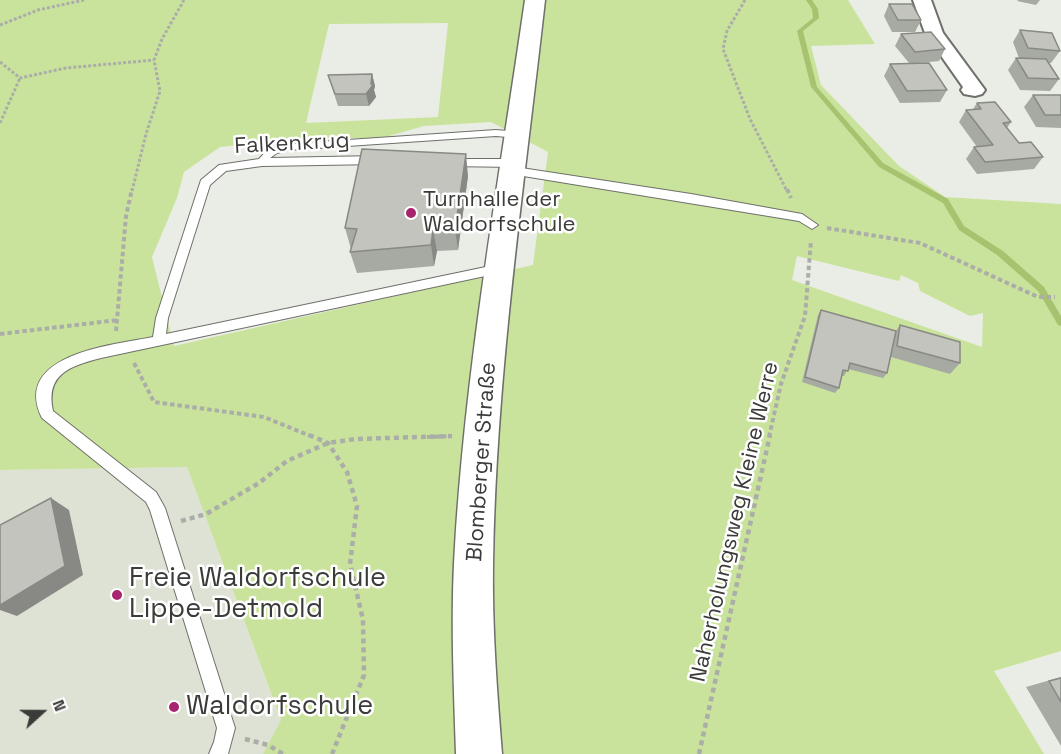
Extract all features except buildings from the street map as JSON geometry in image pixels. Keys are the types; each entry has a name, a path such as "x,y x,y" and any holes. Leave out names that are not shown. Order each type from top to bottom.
{"street":[{"name":"Blomberger Straße","path":"479,754 474,704 472,626 479,440 536,0"},
{"path":"922,0 934,33 975,90 971,90"}],"lane":[{"path":"264,162 266,155 274,149 288,147 496,133 519,135"},
{"name":"Falkenkrug","path":"159,340 162,318 206,183 223,168 264,162 392,161"},
{"path":"436,163 515,167 802,218 812,225"},
{"path":"219,754 226,728 151,497 47,414 42,400 45,382 55,370 76,359 501,269"}],"path":[{"path":"0,25 38,10 84,0"},
{"path":"184,0 162,39 154,60 160,91 146,134 126,216 114,350 132,360 154,402 264,417 328,442 347,472 357,506 351,564 363,621 364,675 332,754"},
{"name":"Naherholungsweg Kleine Werre","path":"699,754 781,384 805,316 811,238 750,119 723,49 727,31 745,0"},
{"path":"20,78 66,68 154,60"},
{"path":"0,62 20,78"},
{"path":"0,123 20,78"},
{"path":"812,225 920,243 1038,297 1055,297"},
{"path":"0,334 118,320"},
{"path":"162,526 206,514 259,483 287,461 328,442 435,435 479,440"},
{"path":"268,745 283,754"}],"shaded area":[{"name":"Freie Waldorfschule Lippe-Detmold","path":"187,467 281,721 263,754 0,754 0,470"}],"green space":[{"path":"0,0 848,0 875,44 811,46 821,85 899,166 945,197 1061,204 1061,651 994,671 1044,754 263,754 281,720 187,467 0,470","holes":["448,23 438,117 306,123 329,24","491,122 548,152 533,265 174,346 152,257 177,198 184,172 220,147 304,138 382,138 424,126","797,256 899,281 901,275 918,283 920,291 970,316 983,313 982,347 792,280"]}],"waterway":[{"path":"809,0 815,9 816,18 800,31 814,87 881,165 946,201 961,228 1000,253 1041,289 1061,323"}],"place":[{"name":"Turnhalle der Waldorfschule","path":"411,213"},
{"name":"Freie Waldorfschule Lippe-Detmold","path":"117,595"},
{"name":"Waldorfschule","path":"174,707"}]}
